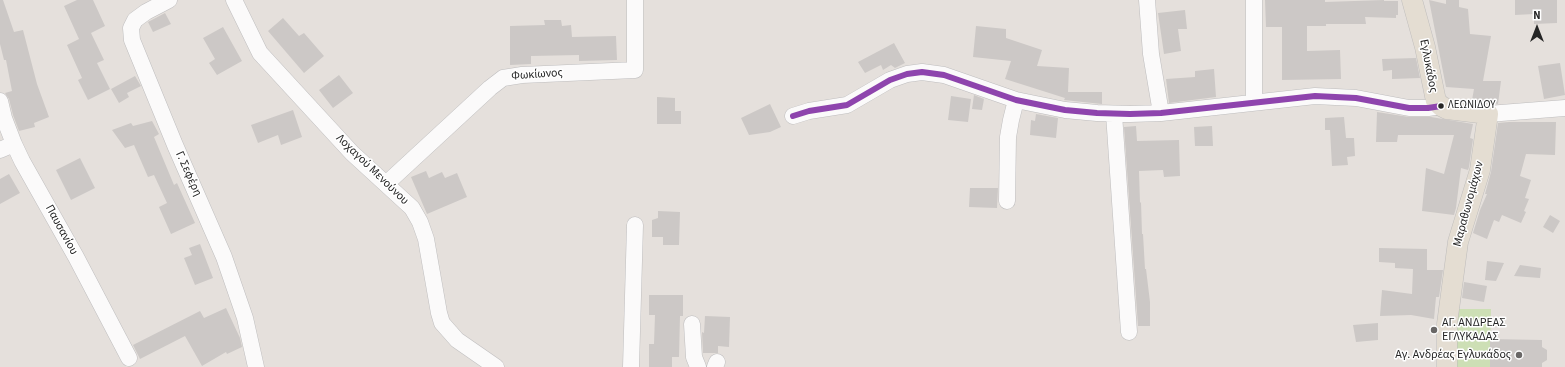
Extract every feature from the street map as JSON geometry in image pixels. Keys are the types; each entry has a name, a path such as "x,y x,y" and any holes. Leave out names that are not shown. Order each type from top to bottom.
{"main road":[{"name":"Εγλυκάδος","path":"1412,0 1425,47 1434,97 1441,106 1455,110 1488,114"},
{"name":"Μαραθωνομάχων","path":"1447,367 1447,324 1458,242 1480,170 1488,114"}],"street":[{"name":"Γ. Σεφέρη","path":"169,0 138,18 132,25 131,35 172,138 227,264 245,318 256,367"},
{"name":"Φωκίωνος","path":"386,184 490,88 503,78 522,75 635,70 635,0"},
{"path":"1147,0 1149,40 1161,113"},
{"path":"1254,0 1254,102"},
{"name":"Λοχαγού Μενούνου","path":"240,4 260,53 352,153 412,208 422,227 429,251 439,313 444,326 457,340 496,367"},
{"path":"793,116 809,111 847,104 890,80 906,74 922,72 944,75 1016,100 1064,110 1114,114 1161,113 1305,96 1356,98 1409,108 1441,106"},
{"path":"1007,201 1008,137 1016,100"},
{"name":"Παυσανίου","path":"0,101 4,118 7,147 76,257 129,358"},
{"path":"1488,114 1565,108"},
{"path":"1114,114 1129,332"},
{"path":"631,367 635,225"},
{"path":"692,324 694,357 698,367"}],"green space":[{"path":"1453,309 1491,309 1490,367 1454,367"}],"building":[{"path":"0,0 3,0 14,32 23,30 37,84 49,117 34,123 35,127 19,131 9,99 5,93 12,91 6,60 4,60 0,44"},
{"path":"77,0 93,0 105,26 91,33 104,60 97,63 110,89 88,100 78,80 82,78 67,45 79,39 64,6"},
{"path":"1265,0 1325,0 1325,2 1398,1 1398,15 1396,15 1396,18 1365,17 1366,24 1326,24 1326,26 1307,26 1307,51 1340,50 1341,79 1282,80 1282,27 1266,27"},
{"path":"1429,0 1446,4 1446,0 1459,0 1459,7 1468,9 1470,34 1491,36 1483,81 1501,81 1498,104 1472,100 1474,89 1446,87"},
{"path":"1515,0 1557,0 1557,23 1534,24 1534,14 1515,15"},
{"path":"1185,10 1187,29 1178,29 1181,51 1164,54 1158,13"},
{"path":"165,13 171,24 153,32 148,22"},
{"path":"283,18 299,36 304,33 324,56 304,73 268,31"},
{"path":"544,20 561,20 562,26 571,25 572,37 616,36 617,60 579,61 579,55 531,56 531,64 510,65 510,26 545,25"},
{"path":"976,26 1006,29 1006,38 1042,50 1037,66 1069,68 1068,92 1102,92 1102,104 1064,100 1065,98 1005,79 1011,61 973,57"},
{"path":"223,27 242,61 217,75 209,63 215,59 203,38"},
{"path":"894,43 905,63 895,68 891,65 883,70 881,65 865,73 858,62"},
{"path":"1416,58 1420,78 1392,79 1392,70 1383,71 1382,59"},
{"path":"1560,63 1565,95 1544,99 1538,66"},
{"path":"1214,69 1216,97 1169,103 1166,79 1195,77 1195,71"},
{"path":"339,75 353,93 333,108 319,90"},
{"path":"135,76 141,86 127,93 129,97 119,103 111,89"},
{"path":"974,95 984,99 982,110 972,109"},
{"path":"951,96 971,99 968,122 948,120"},
{"path":"657,97 675,98 675,111 681,111 681,124 657,124"},
{"path":"770,104 781,127 770,132 749,135 741,118"},
{"path":"293,110 302,137 281,145 278,135 258,143 251,125"},
{"path":"1377,112 1409,117 1431,117 1473,124 1470,138 1473,139 1469,167 1468,170 1461,168 1454,215 1422,211 1426,168 1444,174 1454,135 1398,135 1397,142 1376,142"},
{"path":"1036,114 1058,118 1056,138 1030,135 1031,120 1035,121"},
{"path":"1344,117 1346,138 1354,138 1355,156 1347,157 1348,165 1332,166 1330,130 1325,130 1325,118"},
{"path":"152,121 159,134 154,137 174,185 177,183 195,223 171,234 159,207 167,203 154,175 148,177 134,145 125,148 112,130 131,123 133,126"},
{"path":"1556,122 1555,155 1526,154 1520,176 1531,180 1525,198 1529,199 1524,211 1526,212 1521,223 1502,215 1499,222 1494,220 1487,239 1473,233 1487,194 1485,194 1491,172 1498,123"},
{"path":"1136,126 1137,141 1179,140 1180,176 1164,177 1163,170 1139,171 1142,234 1150,302 1150,326 1138,326 1124,127"},
{"path":"1212,126 1213,146 1195,146 1194,127"},
{"path":"80,158 95,188 71,200 56,170"},
{"path":"426,171 429,178 442,172 445,178 457,173 467,197 427,214 411,177"},
{"path":"9,174 20,193 0,204 0,179"},
{"path":"970,188 998,188 997,208 969,207"},
{"path":"658,211 680,212 679,245 663,245 663,237 652,237 652,220 658,218"},
{"path":"1550,215 1560,221 1553,233 1543,227"},
{"path":"200,244 213,278 195,285 184,258 192,255 189,248"},
{"path":"1379,248 1427,249 1427,270 1443,270 1439,297 1436,297 1434,319 1411,315 1380,316 1382,290 1412,294 1413,269 1395,268 1395,263 1379,262"},
{"path":"1487,261 1504,263 1496,281 1485,280"},
{"path":"1520,265 1541,268 1540,278 1514,276"},
{"path":"1464,282 1487,286 1484,302 1462,298"},
{"path":"649,295 683,295 683,316 680,316 679,357 672,357 672,367 649,367 649,344 654,344 655,315 649,315"},
{"path":"226,308 240,338 242,347 227,354 226,352 202,366 185,336 140,359 133,345 200,311 204,318"},
{"path":"705,316 730,317 729,347 718,346 718,353 703,353 702,332 704,333"},
{"path":"1378,323 1378,340 1356,342 1353,325"},
{"name":"Αγ. Ανδρέας Εγλυκάδος","path":"1490,339 1542,340 1542,347 1547,350 1547,360 1542,363 1542,367 1490,367"}],"transit line":[{"path":"793,116 809,111 847,105 890,80 907,74 922,72 944,75 1016,100 1065,110 1097,113 1161,113 1315,96 1356,98 1409,108 1441,106"}],"place":[{"name":"ΛΕΩΝΙΔΟΥ","path":"1441,106"},
{"name":"ΑΓ. ΑΝΔΡΕΑΣ ΕΓΛΥΚΑΔΑΣ","path":"1434,330"},
{"name":"Αγ. Ανδρέας Εγλυκάδος","path":"1519,355"}]}
